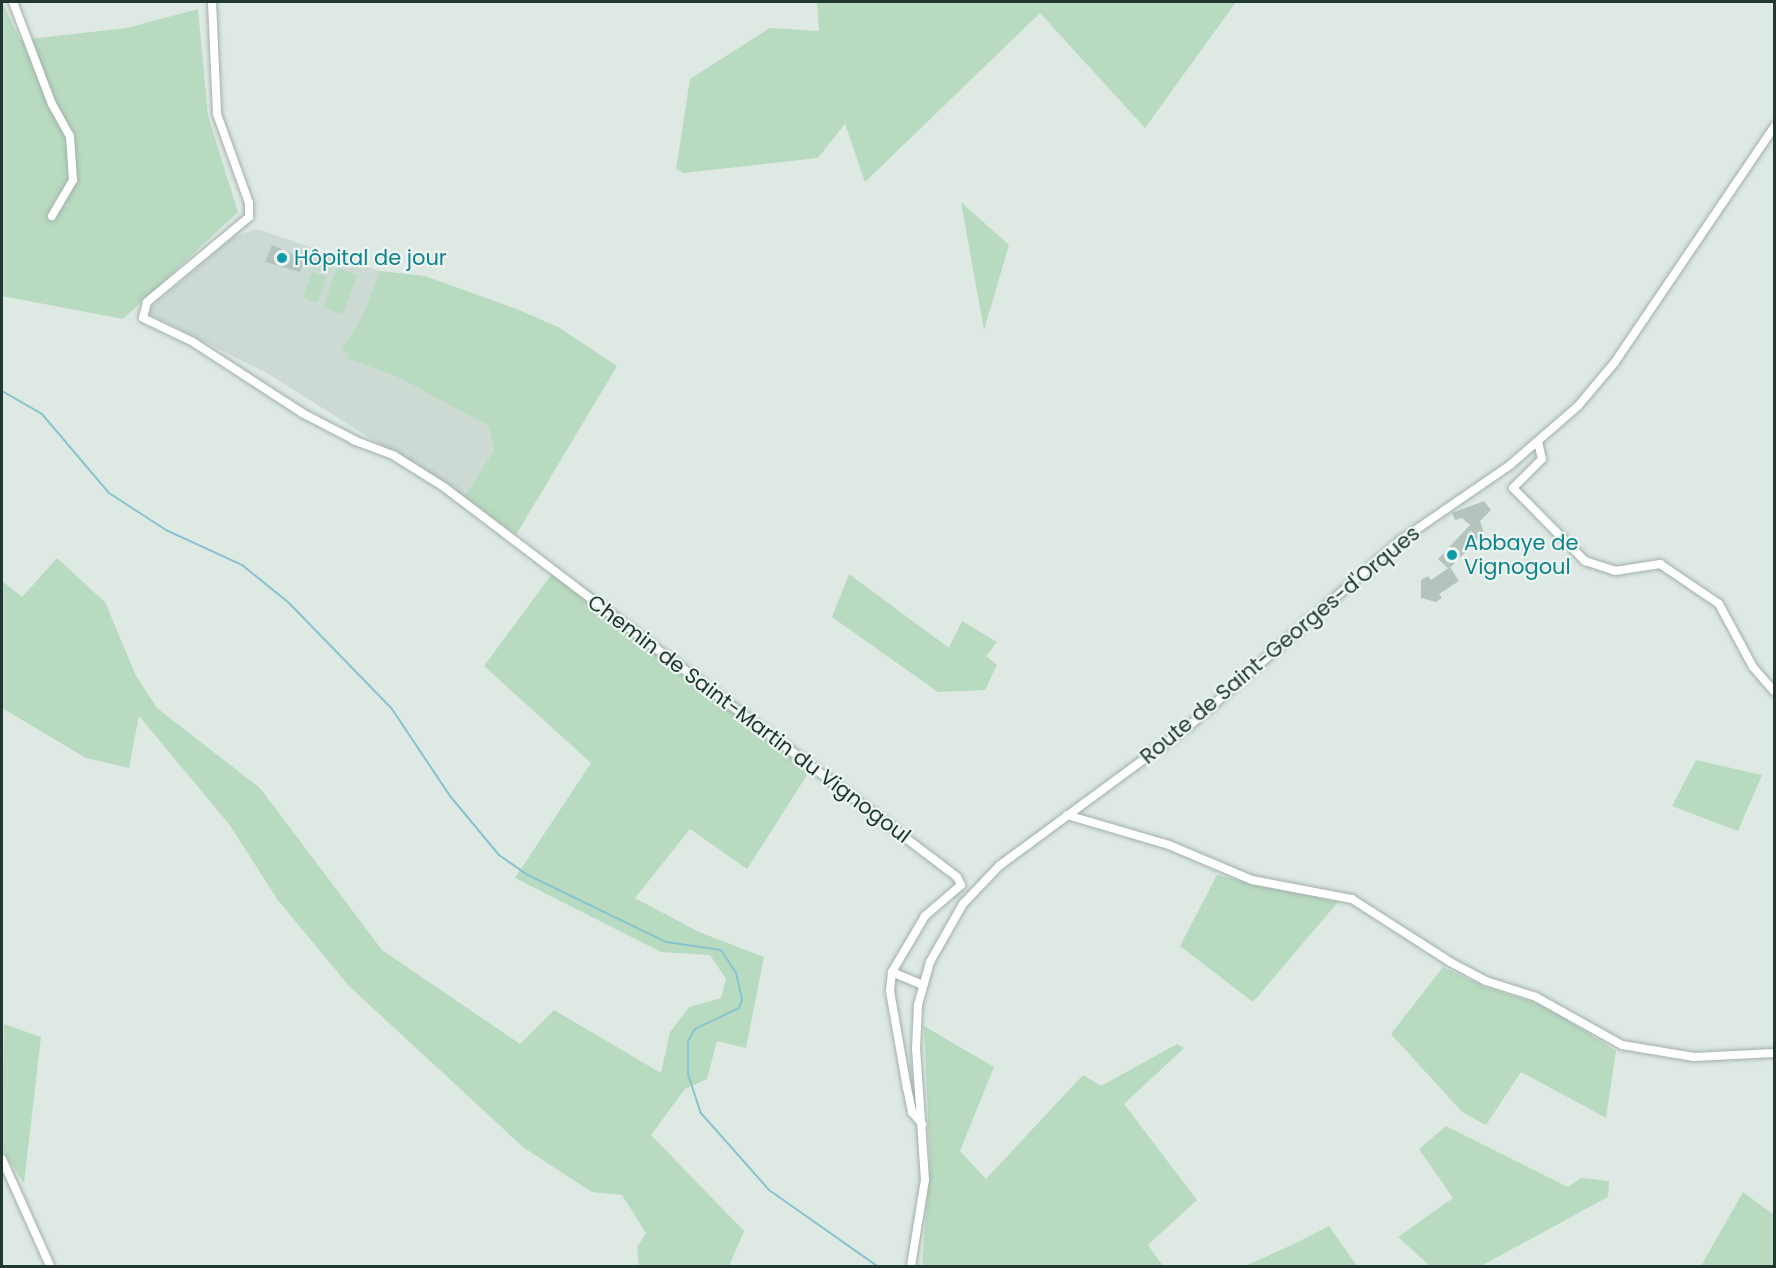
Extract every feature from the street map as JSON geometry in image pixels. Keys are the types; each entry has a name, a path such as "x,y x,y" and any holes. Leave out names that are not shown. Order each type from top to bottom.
{"street":[{"path":"13,2 52,104 70,136 73,180 52,216"},
{"name":"Chemin de Saint-Martin du Vignogoul","path":"212,2 217,114 249,203 249,217 147,302 143,318 193,342 304,414 353,440 393,455 444,488 957,877 961,885 925,916 892,972"},
{"name":"Route de Saint-Georges-d'Orques","path":"911,1266 923,1206 916,1049 923,984 940,940 963,904 999,866 1197,719 1401,540 1538,442 1604,376 1774,128"},
{"path":"1538,442 1542,459 1513,488 1585,561 1615,571 1660,564 1719,604 1749,660 1774,691"},
{"path":"1067,815 1169,845 1252,880 1352,899 1450,962 1486,981 1536,997 1622,1045 1694,1057 1774,1053"},
{"path":"921,1124 912,1112 907,1088 891,991 892,972 923,984"},
{"path":"2,1159 50,1266"}],"shaded area":[{"path":"257,229 380,271 363,315 341,350 348,353 346,358 395,376 489,426 494,450 464,497 270,375 146,312 233,237"}],"green space":[{"path":"2,2 20,40 127,28 198,9 208,116 238,212 123,319 2,296"},
{"path":"817,2 1236,2 1145,128 1040,13 865,182 845,124 818,158 684,173 676,169 690,79 770,28 819,31"},
{"path":"961,202 1009,245 984,330"},
{"path":"337,268 357,275 343,314 323,307"},
{"path":"380,271 425,276 519,310 558,327 617,366 516,535 464,497 494,450 489,426 395,376 346,358 348,353 341,350 363,315"},
{"path":"312,272 326,277 317,303 303,297"},
{"path":"57,558 105,602 136,676 157,708 260,788 382,950 520,1044 554,1010 661,1073 670,1032 689,1007 721,998 726,979 710,955 661,952 515,878 591,763 484,666 552,574 809,772 747,869 690,829 635,898 699,932 764,957 746,1048 717,1041 707,1079 685,1089 651,1135 744,1231 729,1266 639,1266 637,1247 646,1233 622,1195 592,1192 524,1148 349,986 277,899 229,824 139,716 129,768 86,758 2,708 2,581 22,597"},
{"path":"849,574 949,648 962,621 997,642 986,656 997,665 985,690 938,692 832,617"},
{"path":"1696,760 1762,775 1738,831 1672,806"},
{"path":"1217,875 1338,902 1253,1002 1180,946"},
{"path":"1443,967 1485,987 1545,1006 1616,1051 1606,1118 1521,1072 1486,1125 1462,1112 1391,1034"},
{"path":"4,1024 41,1037 24,1183 2,1150"},
{"path":"924,1026 994,1067 960,1151 986,1179 1083,1075 1101,1086 1177,1044 1184,1048 1124,1104 1197,1200 1148,1245 1163,1266 922,1266 930,1161"},
{"path":"1446,1126 1568,1187 1581,1178 1609,1181 1608,1197 1481,1266 1430,1266 1398,1237 1453,1198 1419,1149"},
{"path":"1743,1192 1774,1215 1774,1266 1701,1266"},
{"path":"1329,1226 1357,1266 1245,1266 1292,1245"}],"building":[{"name":"Hôpital de jour","path":"272,245 297,256 303,263 300,272 265,262"},
{"name":"Abbaye de Vignogoul","path":"1484,501 1491,510 1480,521 1484,533 1449,569 1438,559 1470,525 1462,518 1455,520 1452,513"},
{"path":"1450,567 1459,581 1439,594 1442,598 1436,602 1421,598 1421,580 1428,576 1431,580"}],"waterway":[{"path":"2,391 42,414 109,493 166,530 242,565 288,602 392,709 450,796 499,855 528,875 666,942 721,950 736,973 742,1000 739,1008 695,1029 688,1041 688,1074 700,1112 769,1190 877,1266"}],"place":[{"name":"Hôpital de jour","path":"282,258"},
{"name":"Abbaye de Vignogoul","path":"1452,555"}]}
